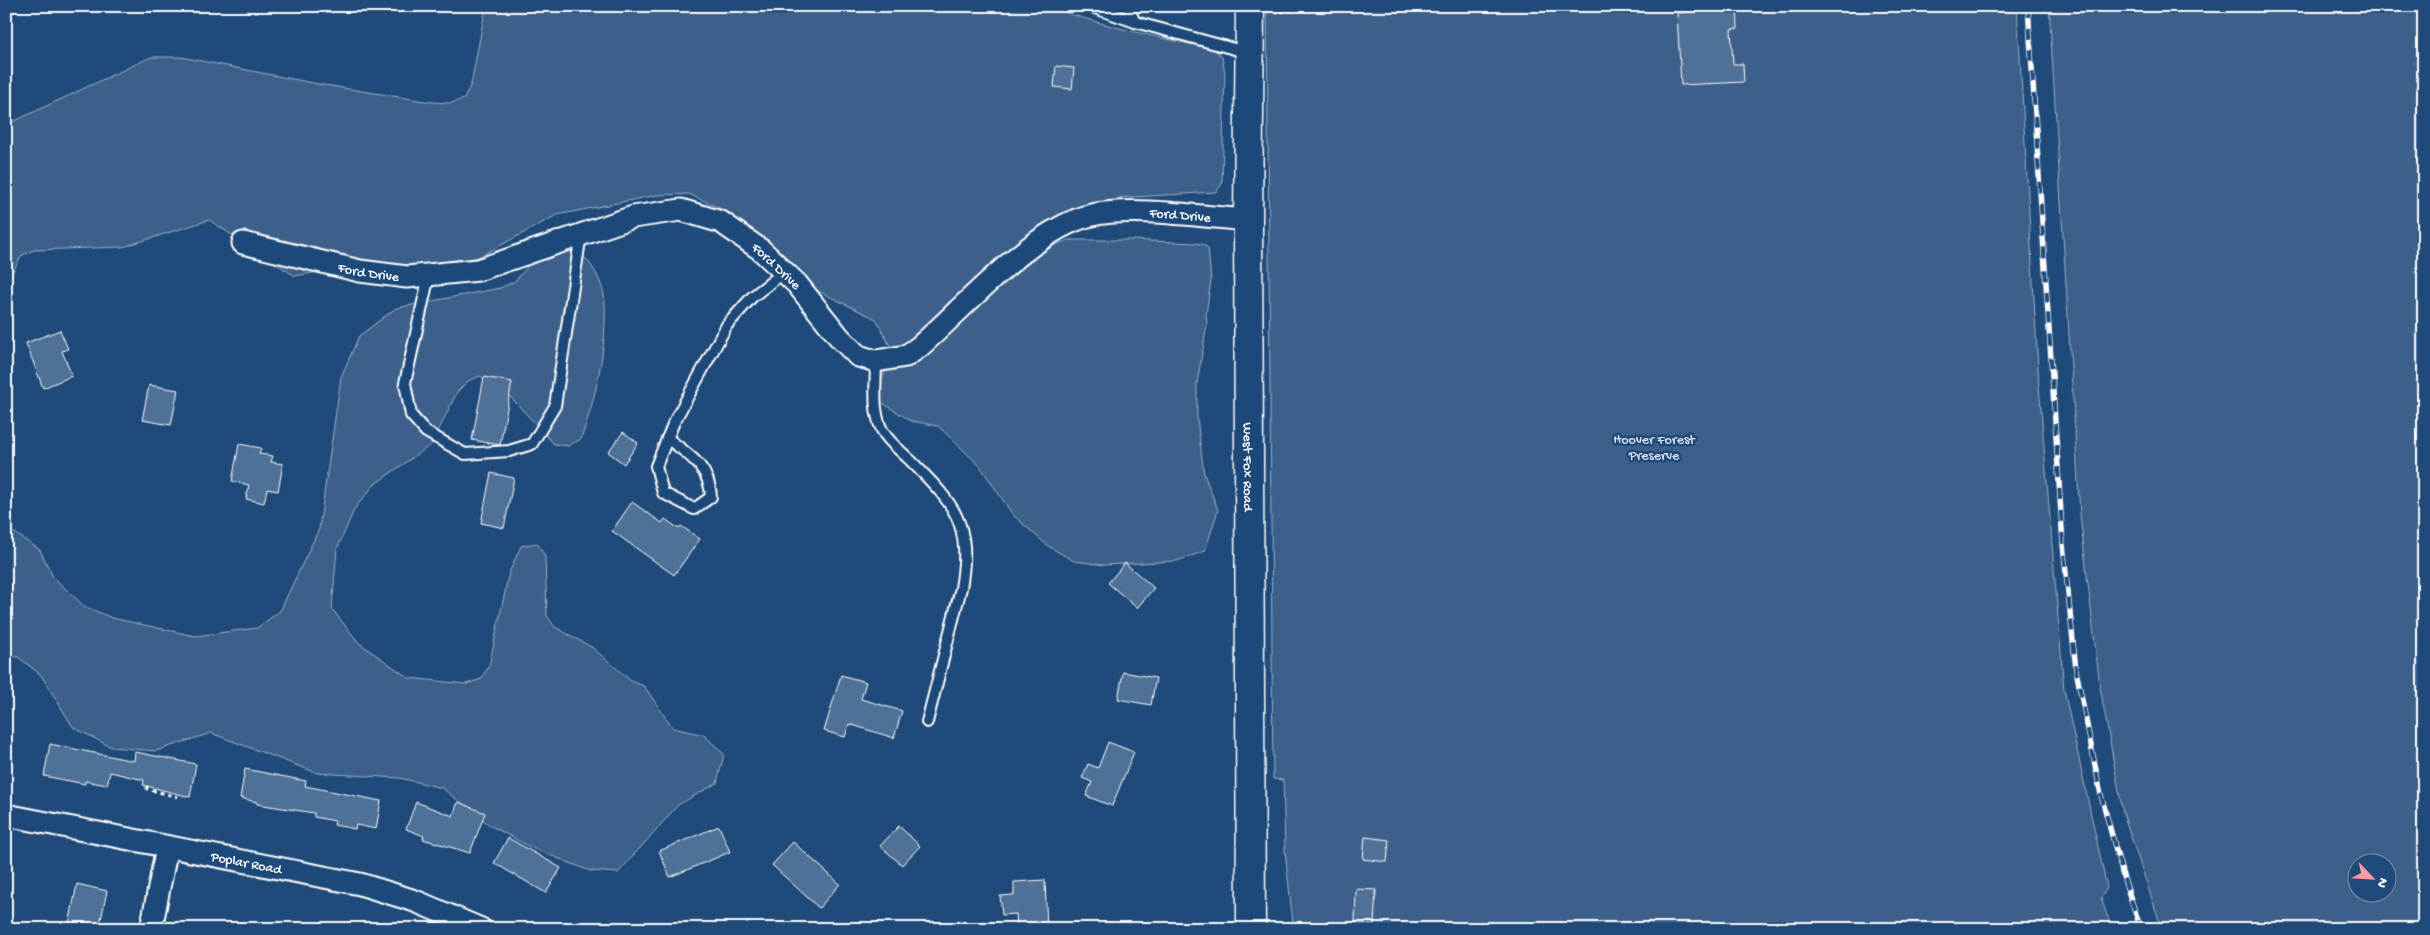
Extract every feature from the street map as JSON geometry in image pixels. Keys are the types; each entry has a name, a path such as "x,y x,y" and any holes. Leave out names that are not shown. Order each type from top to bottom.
{"street":[{"name":"West Fox Road","path":"1250,10 1248,220 1251,929"},
{"name":"Ford Drive","path":"243,243 360,271 407,277 478,270 633,217 681,210 720,222 761,250 784,272 858,356 876,361 906,356 919,347 988,283 1049,232 1073,221 1093,215 1136,212 1248,220"},
{"name":"Poplar Road","path":"6,815 360,884 415,901 481,929"},
{"path":"151,929 167,847"}],"lane":[{"path":"1089,6 1135,22 1250,54"},
{"path":"1127,6 1135,22"},
{"path":"429,275 406,383 410,415 426,432 465,454 509,451 532,444 555,406 581,234"},
{"path":"667,438 700,464 711,483 711,497 694,509 663,494 656,466 667,438 674,422 727,325 752,296 784,272"},
{"path":"876,361 876,405 882,430 948,500 963,532 964,566 961,588 927,722"}],"path":[{"path":"1250,10 1354,6"},
{"path":"148,786 147,789 178,797"}],"green space":[{"path":"486,6 1054,6 1055,9 1114,27 1214,49 1222,57 1225,73 1222,184 1216,192 1118,198 1112,206 1097,207 1018,269 1055,245 1069,240 1195,243 1202,244 1208,248 1211,280 1206,314 1207,325 1197,383 1197,418 1204,474 1218,510 1205,551 1177,561 1104,565 1074,561 1048,546 1013,515 980,466 938,426 911,421 881,402 880,383 890,361 890,346 876,319 812,288 782,256 730,213 689,194 657,195 557,215 479,257 407,271 352,266 295,276 209,220 123,247 34,250 21,256 6,285 6,125 151,57 181,57 318,84 431,102 451,103 464,99 471,84"},
{"name":"Hoover Forest Preserve","path":"1267,6 2017,6 2039,385 2064,690 2107,888 2101,898 2112,929 1302,929 1293,924 1285,850 1283,780 1273,779"},
{"path":"2049,6 2424,6 2424,929 2162,929 2123,813 2100,687 2080,515"},
{"path":"563,250 577,251 593,268 600,282 605,302 604,336 599,372 581,439 568,446 554,444 505,391 480,376 468,381 457,392 432,444 375,484 355,508 337,549 332,609 359,643 409,678 466,684 481,679 489,666 509,573 521,546 537,543 545,556 547,616 555,627 593,648 631,681 644,686 673,728 704,735 724,754 717,783 678,805 618,873 590,871 532,848 491,826 442,788 400,778 317,773 211,733 156,751 111,747 73,727 41,675 18,657 6,656 6,527 40,550 53,577 84,606 112,618 195,636 257,628 280,611 319,529 341,377 359,336 396,308 500,288 515,281 535,258"}],"building":[{"path":"1737,9 1738,28 1731,29 1733,64 1743,64 1744,82 1681,85 1677,13"},
{"path":"1056,66 1074,68 1072,89 1054,87"},
{"path":"60,330 68,349 62,351 72,376 43,388 26,343"},
{"path":"484,377 512,382 500,445 472,440"},
{"path":"149,385 178,390 171,425 142,420"},
{"path":"623,432 638,443 624,464 608,452"},
{"path":"239,444 261,448 259,454 273,456 271,462 283,464 278,491 267,489 264,503 246,499 249,485 232,481"},
{"path":"491,473 514,478 504,528 481,523"},
{"path":"632,502 662,523 665,519 679,529 681,526 700,539 674,575 612,531"},
{"path":"1125,563 1154,588 1137,608 1108,583"},
{"path":"1123,672 1156,678 1151,705 1118,699"},
{"path":"841,675 866,682 861,699 902,711 894,738 849,724 845,737 824,731"},
{"path":"1108,742 1134,752 1112,806 1086,796 1092,782 1082,778 1088,764 1098,768"},
{"path":"50,744 134,761 135,752 196,764 190,797 143,785 144,780 110,772 107,785 85,781 85,784 44,776"},
{"path":"245,769 306,781 305,786 381,801 376,829 356,825 355,829 334,825 335,821 314,817 314,813 257,804 257,802 240,798"},
{"path":"416,802 453,816 458,802 485,813 470,853 423,839 424,836 406,829"},
{"path":"719,826 730,852 670,877 659,851"},
{"path":"899,826 920,846 902,865 880,846"},
{"path":"1365,837 1389,840 1387,862 1363,859"},
{"path":"508,838 561,868 546,893 494,863"},
{"path":"793,842 840,884 819,908 772,865"},
{"path":"1045,880 1047,929 1017,929 1016,914 1002,915 1000,896 1014,895 1014,882"},
{"path":"77,884 107,891 99,929 68,929"},
{"path":"1356,889 1376,890 1374,925 1355,924"}],"railway":[{"path":"2028,6 2063,544 2076,670 2101,795 2123,876 2141,929"}]}
